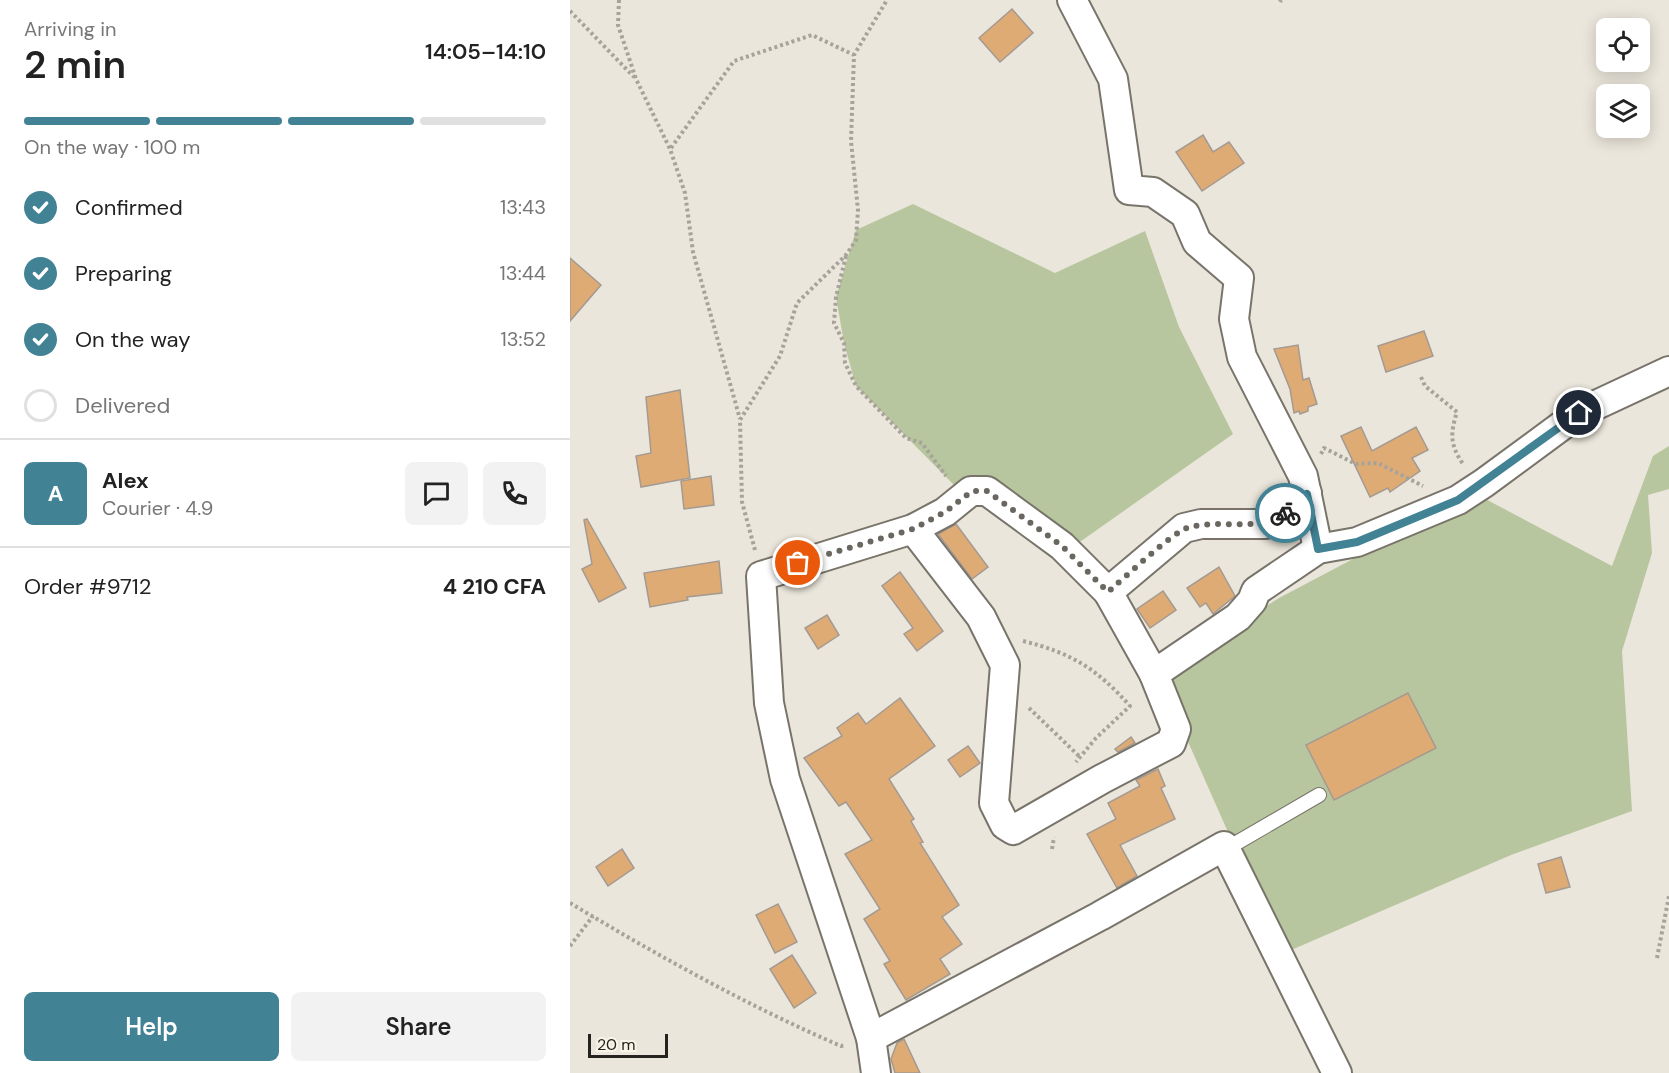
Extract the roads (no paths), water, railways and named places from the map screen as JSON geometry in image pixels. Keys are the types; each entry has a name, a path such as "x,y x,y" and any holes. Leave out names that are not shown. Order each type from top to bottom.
{"street":[{"path":"1072,0 1113,79 1129,190 1153,192 1185,214 1197,242 1239,278 1234,319 1242,357 1303,476 1318,549"},
{"path":"1154,674 1238,617 1252,602 1256,591 1318,549 1357,542 1458,500 1579,413 1669,371"},
{"path":"876,1073 871,1038 785,779 769,703 761,576 913,529 945,512 972,491 987,491 1062,546 1108,592 1154,674 1176,729 1172,743 1102,778 1013,830 1005,825 997,810 993,790 1005,686 1005,665 981,617 913,529"},
{"path":"1108,592 1184,528 1201,524 1265,524 1281,516 1307,494"},
{"path":"871,1038 1101,916 1224,846 1337,1073"}],"lane":[{"path":"1224,846 1233,844 1319,795"}]}
